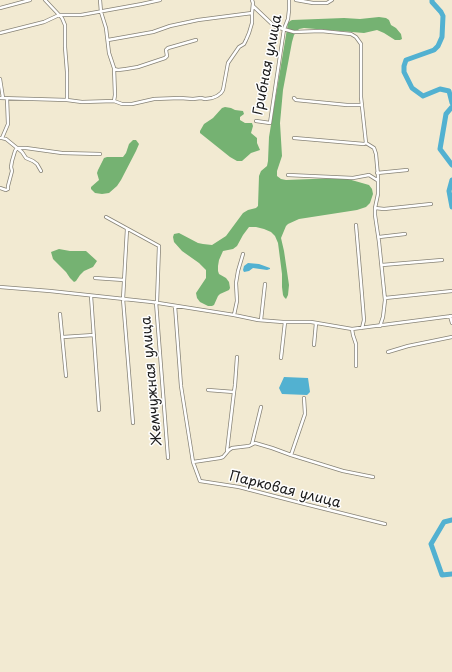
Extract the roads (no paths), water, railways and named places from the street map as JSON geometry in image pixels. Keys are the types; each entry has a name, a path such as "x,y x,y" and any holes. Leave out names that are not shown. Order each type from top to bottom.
{"street":[{"path":"0,8 30,0"},
{"path":"45,0 62,18 65,25 65,47 68,72 67,100"},
{"path":"100,0 101,12 106,28 114,68 114,101"},
{"path":"0,33 44,22 58,15 81,15 160,0"},
{"path":"0,79 1,98 7,99 67,100 82,102 114,101 122,104 132,104 154,99 187,98 193,100 200,98 212,98 221,93 224,86 228,63 246,40 252,23 252,0"},
{"name":"Грибная улица","path":"256,121 270,123 284,29 288,19 289,0"},
{"path":"296,0 313,3 327,3 332,0"},
{"path":"253,6 276,27 294,32 338,32 351,34 356,37 362,48 361,97 366,143"},
{"path":"108,40 153,32 170,26 198,20 252,13"},
{"path":"114,68 118,70 138,67 165,58 167,56 166,50 168,48 196,40"},
{"path":"294,98 296,100 362,105"},
{"path":"7,99 8,124 1,138 6,139 22,152 26,158 37,164 41,171"},
{"path":"294,138 366,143 374,148 378,172 378,194 375,215 379,236 385,298 384,311 380,326"},
{"path":"17,148 62,153 100,154"},
{"path":"0,188 6,190 8,189 12,171 12,161 17,148"},
{"path":"378,172 407,170"},
{"path":"288,175 353,178 369,175 377,180"},
{"path":"375,208 384,209 431,204"},
{"name":"Жемчужная улица","path":"106,217 159,246 156,302 168,458"},
{"path":"356,225 364,320 362,328"},
{"path":"127,229 123,299 133,423"},
{"path":"379,236 405,234"},
{"path":"234,315 237,301 236,283 243,254"},
{"path":"382,265 442,260"},
{"path":"95,278 124,280"},
{"path":"261,320 265,284"},
{"path":"0,287 156,302 261,320 316,323 352,329 451,316 452,323"},
{"path":"385,298 452,292"},
{"path":"91,296 100,410"},
{"path":"175,306 181,386 194,462 220,458 232,448 255,444 343,471 373,477"},
{"path":"60,314 66,376"},
{"path":"282,358 285,322"},
{"path":"314,345 316,323"},
{"path":"352,329 356,344 356,366"},
{"path":"63,337 94,335"},
{"path":"388,352 408,346 452,337"},
{"path":"227,452 236,385 237,356"},
{"path":"208,390 234,392"},
{"path":"291,455 306,414 304,398"},
{"path":"252,444 261,407"},
{"name":"Парковая улица","path":"194,462 199,479 203,482 239,487 385,524"}],"water":[{"path":"248,263 259,264 270,269 253,268 244,272 244,266"},
{"path":"284,377 308,378 310,392 307,395 282,394 279,388"}],"waterway":[{"path":"432,0 443,16 442,37 438,46 434,50 406,60 404,72 412,88 423,96 440,89 449,91 452,103"},
{"path":"452,107 446,114 440,149 452,165"},
{"path":"452,180 449,191 452,207"},
{"path":"452,520 444,522 431,544 442,575 452,574"}]}
